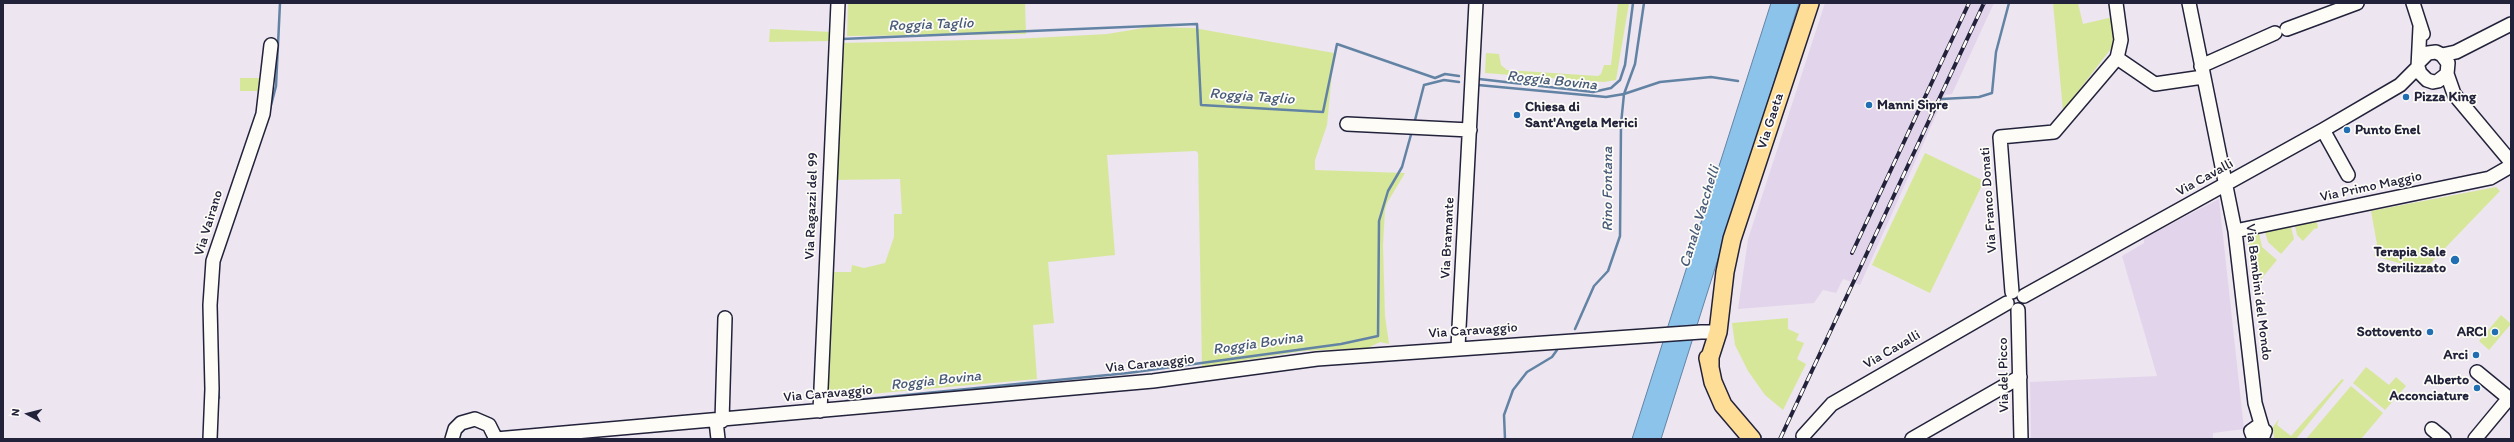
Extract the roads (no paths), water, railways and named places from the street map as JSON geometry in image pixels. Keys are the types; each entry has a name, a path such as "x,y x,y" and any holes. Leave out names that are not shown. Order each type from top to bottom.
{"main road":[{"name":"Via Gaeta","path":"1752,439 1723,405 1713,382 1710,368 1709,333 1719,279 1810,3"}],"street":[{"name":"Via Ragazzi del 99","path":"820,411 838,3"},
{"name":"Via Bramante","path":"1458,347 1476,3"},
{"name":"Via Franco Donati","path":"2015,300 2000,137 2054,132 2117,58 2121,40 2120,20 2116,3"},
{"path":"2189,3 2226,185"},
{"path":"2117,58 2154,84 2202,72 2281,31 2357,3"},
{"path":"2413,3 2420,27 2420,73 2430,81 2454,94"},
{"path":"2419,65 2428,53 2456,52 2511,24"},
{"path":"2420,27 2448,63 2447,74 2454,94 2511,162"},
{"name":"Via Vairano","path":"210,439 212,389 210,305 213,260 263,114 272,45"},
{"name":"Via Cavalli","path":"1808,435 1832,404 2015,300 2226,185 2323,130 2400,85 2419,65"},
{"path":"2430,81 2438,81 2447,74"},
{"name":"Via Cavalli","path":"2400,85 2430,81"},
{"path":"1347,124 1470,130"},
{"path":"2323,130 2348,175"},
{"name":"Via Primo Maggio","path":"2235,231 2490,178 2511,166"},
{"name":"Via Bambini del Mondo","path":"2226,185 2235,231 2255,403 2261,434"},
{"name":"Via del Picco","path":"2015,300 2020,377 2021,439"},
{"path":"718,439 725,318"},
{"name":"Via Caravaggio","path":"496,439 719,421 1153,381 1317,359 1458,347 1666,334 1709,333"},
{"path":"2475,439 2510,399 2477,372"},
{"path":"1912,439 2020,377"},
{"path":"452,439 456,429 461,423 475,419 489,426 496,439"},
{"path":"2432,429 2444,439"}],"water":[{"path":"1771,3 1799,3 1661,439 1632,439"}],"waterway":[{"path":"269,113 276,86 280,3"},
{"name":"Roggia Taglio","path":"1479,79 1593,92 1611,88 1620,80 1625,65 1633,3"},
{"name":"Rino Fontana","path":"1575,329 1594,286 1608,271 1620,236 1621,124 1624,94 1635,64 1644,3"},
{"path":"1942,99 1979,97 1992,93 1996,52 2009,3"},
{"name":"Roggia Taglio","path":"842,39 1197,24 1201,105 1323,112 1337,44 1435,78 1445,74 1459,76"},
{"name":"Roggia Bovina","path":"1478,85 1606,97 1624,94 1660,82 1711,77 1738,81"},
{"name":"Roggia Bovina","path":"1414,124 1424,85 1444,80 1459,82"},
{"name":"Roggia Bovina","path":"846,401 1128,373 1341,344 1378,336 1379,221 1388,191 1402,167 1412,131"},
{"name":"Rino Fontana","path":"1505,439 1504,415 1513,390 1527,372 1552,357 1557,350"},
{"path":"218,389 219,398"}],"railway":[{"path":"1852,253 1969,3"},
{"path":"1780,439 1984,3"}],"place":[{"name":"Pizza King","path":"2406,97"},
{"name":"Manni Sipre","path":"1869,105"},
{"name":"Chiesa di Sant'Angela Merici","path":"1517,115"},
{"name":"Punto Enel","path":"2347,130"},
{"name":"Terapia Sale Sterilizzato","path":"2455,260"},
{"name":"Sottovento","path":"2430,332"},
{"name":"ARCI","path":"2495,332"},
{"name":"Arci","path":"2476,355"},
{"name":"Alberto Acconciature","path":"2477,388"}],"water label":[{"name":"Canale Vacchelli","path":"1700,217"}]}
